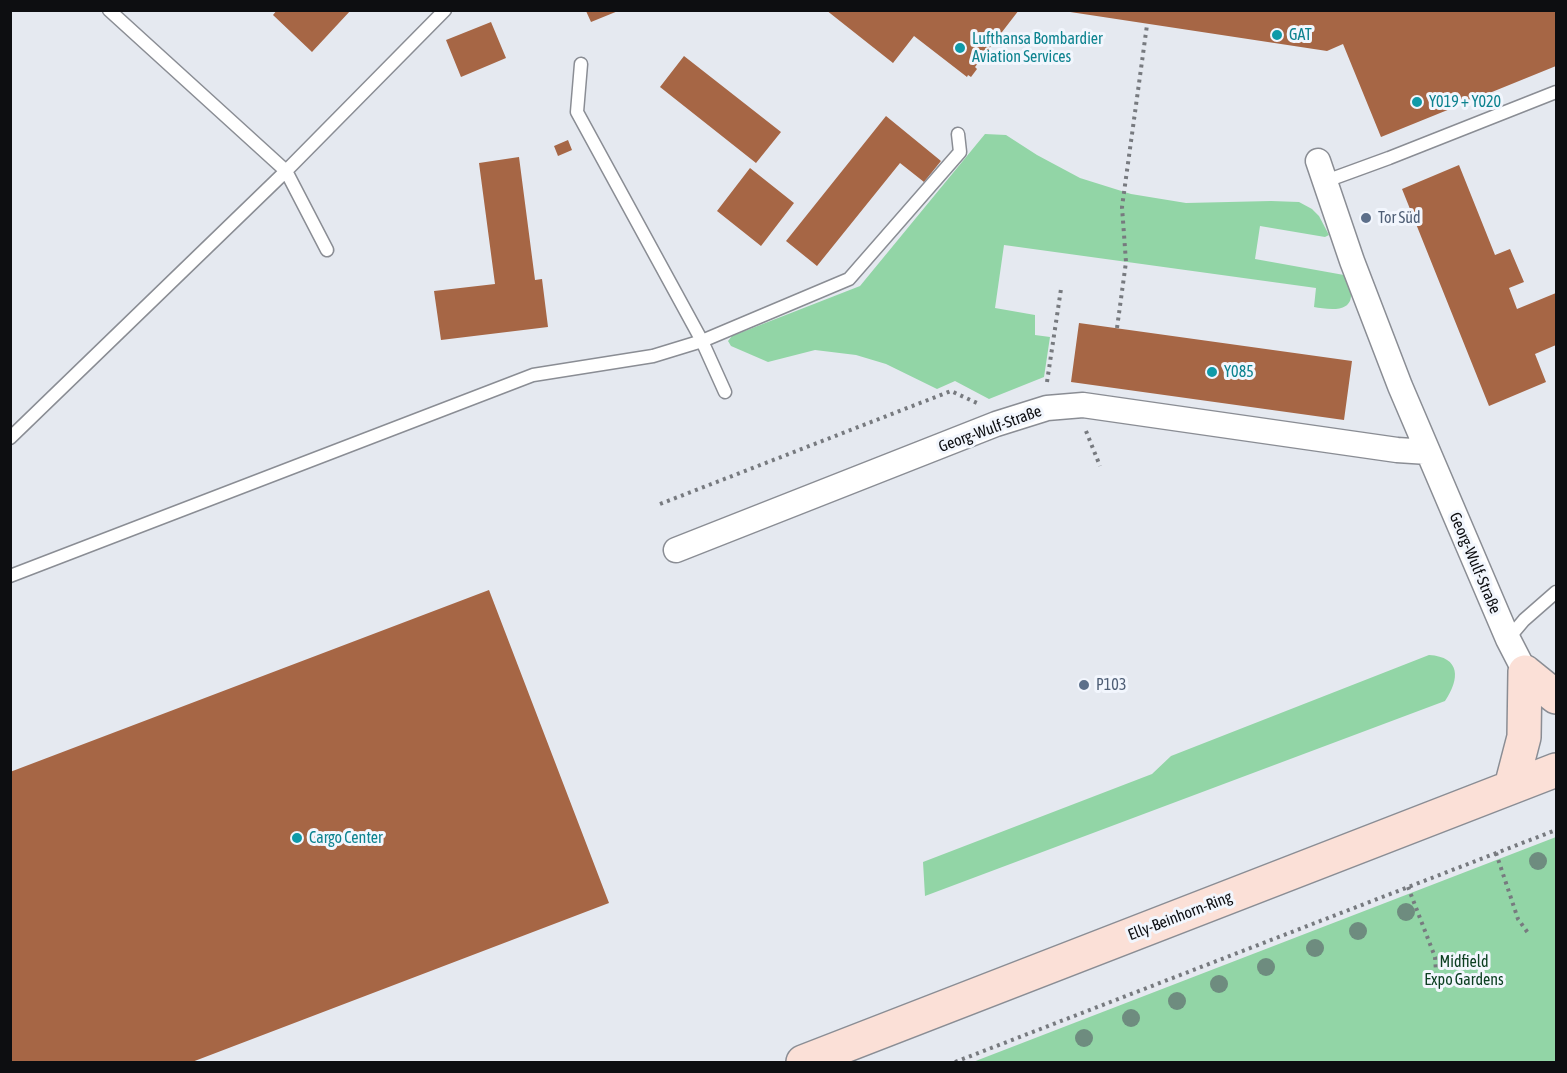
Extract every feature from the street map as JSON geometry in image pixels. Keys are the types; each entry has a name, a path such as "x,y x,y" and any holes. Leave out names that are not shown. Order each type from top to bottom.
{"street":[{"name":"Georg-Wulf-Straße","path":"1322,171 1352,261 1428,452 1508,639 1525,672"},
{"name":"Georg-Wulf-Straße","path":"676,550 996,424 1047,408 1083,405 1397,450 1428,452"},
{"path":"1525,672 1557,697"},
{"path":"1511,788 1524,737 1525,672"},
{"name":"Elly-Beinhorn-Ring","path":"803,1062 1557,770"}],"lane":[{"path":"109,10 286,171 327,250"},
{"path":"10,438 286,171 445,10"},
{"path":"581,64 578,112 702,341 725,392"},
{"path":"1322,171 1389,158 1557,92"},
{"path":"10,576 534,375 653,356 702,341 849,279 960,152 958,134"},
{"path":"1508,639 1524,620 1557,592"}],"path":[{"path":"1117,328 1126,262 1122,207 1147,25"},
{"path":"1047,383 1060,289"},
{"path":"660,504 951,391 987,407"},
{"path":"1084,425 1101,466"},
{"path":"956,1062 1557,830"},
{"path":"1496,853 1518,919 1528,933"},
{"path":"1408,887 1435,957 1436,972"}],"green space":[{"path":"985,134 1006,135 1080,178 1131,194 1186,203 1299,202 1319,216 1329,235 1325,237 1260,226 1255,259 1344,275 1351,294 1350,300 1347,305 1337,309 1319,308 1314,307 1316,288 1004,245 995,308 1035,315 1035,335 1050,337 1044,377 989,399 955,381 937,389 886,364 856,355 815,350 768,362 731,346 728,341 732,336 860,286"},
{"path":"1429,655 1447,660 1455,671 1453,685 1445,701 925,896 923,862 1152,774 1171,756"},
{"name":"Midfield Expo Gardens","path":"1556,837 1556,1062 973,1062"}],"building":[{"path":"277,10 351,10 312,52 273,15"},
{"name":"Lufthansa Bombardier Aviation Services","path":"826,10 1019,10 975,67 977,69 971,77 968,75 967,77 914,36 893,63"},
{"name":"Y019 + Y020","path":"1057,10 1556,10 1556,66 1381,137 1343,44 1327,51"},
{"path":"586,11 618,11 591,22"},
{"path":"491,22 506,58 461,77 446,40"},
{"path":"684,56 781,132 756,163 660,87"},
{"path":"886,116 941,161 924,182 900,163 817,266 786,241"},
{"path":"568,140 572,150 558,156 554,146"},
{"path":"519,157 535,280 542,279 548,327 441,340 434,291 495,284 479,163"},
{"path":"1459,165 1495,255 1510,249 1524,282 1509,288 1517,309 1556,293 1556,345 1535,354 1546,382 1489,406 1402,189"},
{"path":"750,168 794,203 761,246 717,211"},
{"name":"Y085","path":"1079,323 1352,361 1344,420 1071,382"},
{"name":"Cargo Center","path":"489,590 609,903 192,1062 10,1062 10,772"}],"place":[{"name":"GAT","path":"1277,35"},
{"name":"Lufthansa Bombardier Aviation Services","path":"960,48"},
{"name":"Y019 + Y020","path":"1417,102"},
{"name":"Tor Süd","path":"1366,218"},
{"name":"Y085","path":"1212,372"},
{"name":"P103","path":"1084,685"},
{"name":"Cargo Center","path":"297,838"}]}
